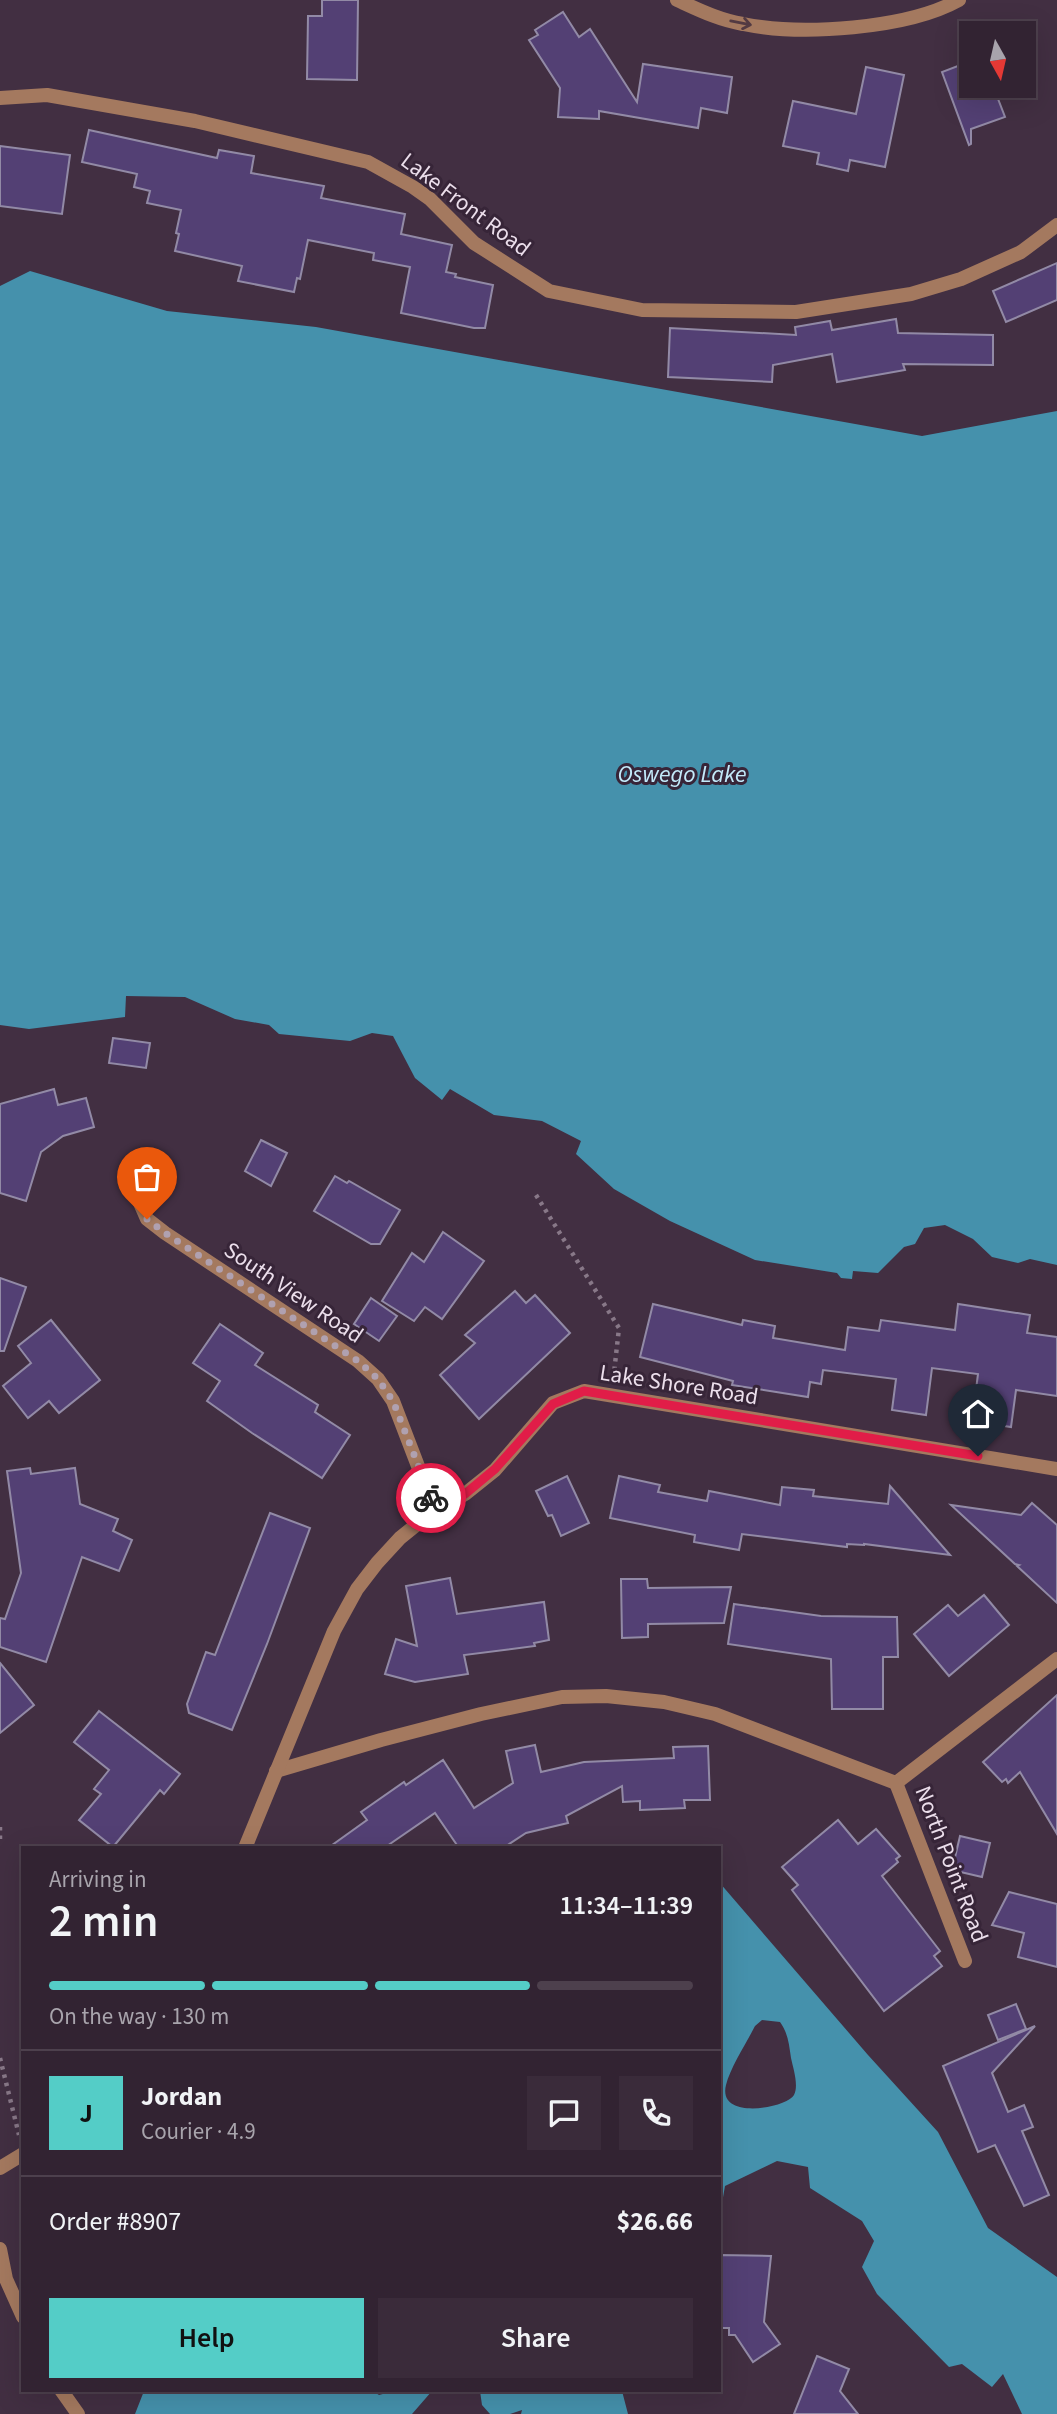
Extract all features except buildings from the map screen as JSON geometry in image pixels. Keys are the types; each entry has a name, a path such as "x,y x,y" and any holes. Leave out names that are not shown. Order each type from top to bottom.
{"street":[{"path":"677,0 708,15 744,25 796,29 908,20 945,8 959,0"},
{"name":"Lake Front Road","path":"0,98 47,95 60,97 195,121 368,162 430,199 474,243 549,291 642,310 796,312 911,294 961,279 1021,252 1057,225"},
{"name":"South View Road","path":"141,1203 147,1219 165,1233 358,1361 378,1379 393,1401 436,1513"},
{"name":"Lake Shore Road","path":"246,1846 334,1631 356,1589 400,1538 426,1517 465,1494 495,1469 553,1404 584,1391 1057,1469"},
{"path":"276,1771 481,1714 562,1697 606,1696 664,1702 715,1713 896,1783 1057,1659"},
{"name":"North Point Road","path":"896,1783 965,1961"},
{"path":"0,2168 21,2155"},
{"path":"0,2249 6,2279 21,2313"},
{"path":"62,2392 78,2414"}],"path":[{"path":"536,1195 619,1328 611,1396"},
{"path":"0,1827 0,1844"},
{"path":"0,2058 19,2138"}],"water":[{"name":"Oswego Lake","path":"30,271 167,311 316,327 922,436 1057,411 1057,1265 1030,1259 1018,1263 992,1257 973,1239 945,1225 924,1228 915,1244 904,1247 878,1273 853,1271 852,1279 841,1278 837,1273 755,1260 670,1221 614,1189 576,1154 581,1141 542,1121 494,1115 450,1089 442,1100 415,1078 393,1036 372,1033 350,1041 279,1034 269,1025 235,1019 185,997 126,996 125,1017 29,1029 0,1025 0,286"},
{"path":"721,1884 938,2132 988,2228 1057,2277 1057,2414 1022,2414 1003,2374 992,2387 962,2364 949,2367 877,2294 862,2267 874,2241 862,2221 810,2188 808,2167 777,2161 725,2186 721,2205","holes":["762,2020 780,2022 785,2030 795,2076 794,2095 789,2100 767,2107 742,2107 732,2104 726,2096 728,2078 755,2026"]},
{"path":"144,2392 374,2392 379,2395 390,2392 431,2392 412,2414 135,2414"},
{"path":"480,2392 622,2392 628,2414 521,2414 522,2410 510,2414 490,2414 482,2405"}],"way so far":[{"path":"147,1219 358,1361 378,1379 393,1401 431,1498"}],"route":[{"path":"431,1498 436,1513 465,1494 519,1445 553,1404 569,1395 584,1391 978,1456"}]}
